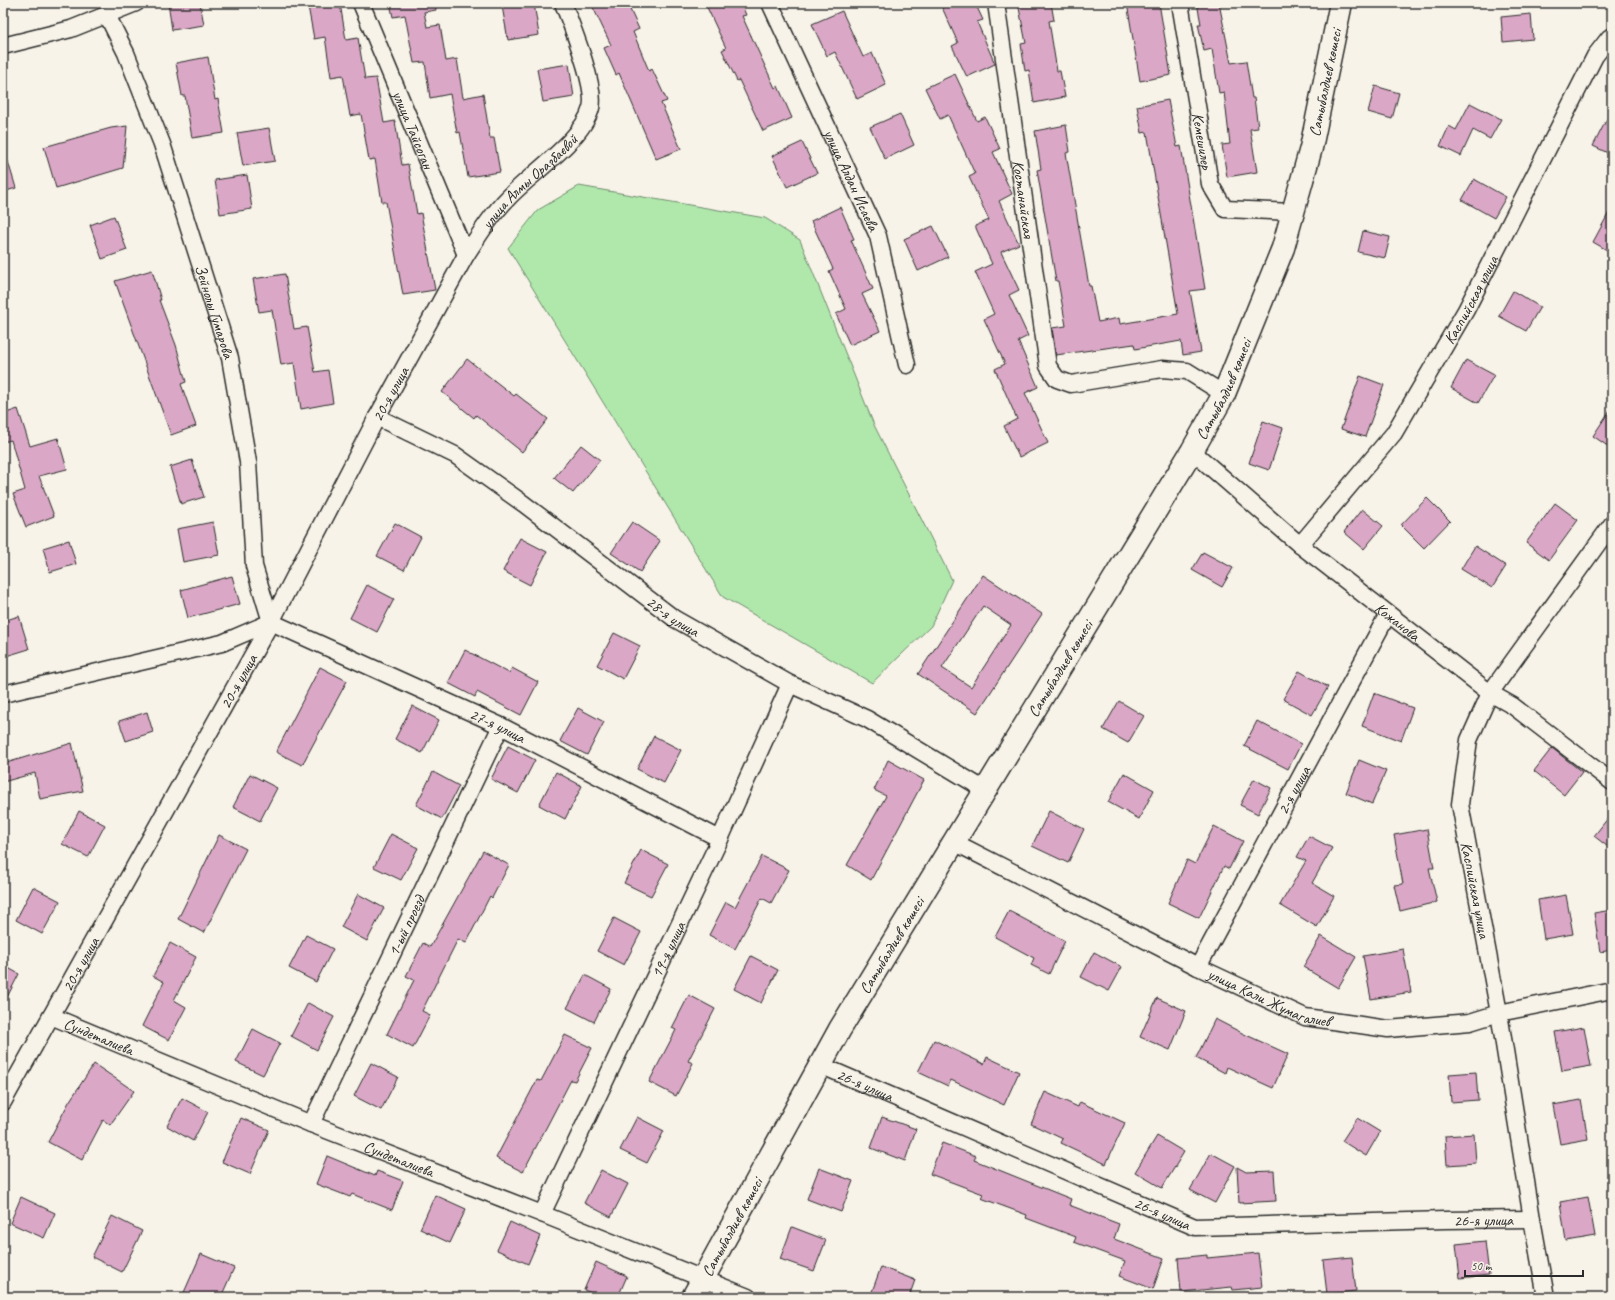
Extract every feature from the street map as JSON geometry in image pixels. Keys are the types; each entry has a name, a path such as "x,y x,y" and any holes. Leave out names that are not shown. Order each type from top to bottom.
{"main road":[{"name":"Сатыбалдиев көшесі","path":"697,1288 840,1028 1192,451 1224,394 1283,248 1311,148 1341,3"}],"street":[{"path":"3,46 72,29 136,3"},
{"name":"улица Тайсоган","path":"362,3 466,256"},
{"name":"улица Алмы Оразбаевой","path":"466,256 481,232 509,197 578,132 591,108 590,86 578,41 562,3"},
{"name":"улица Алдан Исаева","path":"770,3 878,236 907,365"},
{"name":"Костанайская","path":"996,3 1048,366 1057,379 1070,384 1162,369 1187,371 1224,394"},
{"name":"Кемешилер","path":"1180,3 1210,184 1225,209 1293,212"},
{"name":"Зейнолы Гумарова","path":"107,15 126,53 162,144 230,358 248,462 254,566 271,622"},
{"name":"Каспийская улица","path":"1300,545 1394,433 1466,310 1595,56 1612,36"},
{"name":"20-я улица","path":"3,1102 271,622 377,417 466,256"},
{"name":"28-я улица","path":"377,417 455,455 524,504 675,619 790,684 867,719 985,790"},
{"name":"Кожанова","path":"1192,451 1300,545 1490,692 1513,706 1612,782"},
{"name":"Каспийская улица","path":"1546,1297 1532,1220 1499,1013 1460,804 1469,740 1490,692 1612,524"},
{"name":"2-я улица","path":"1198,967 1388,614"},
{"path":"3,694 222,642 271,622"},
{"name":"27-я улица","path":"271,622 501,726 720,839"},
{"name":"19-я улица","path":"542,1214 720,839 790,684"},
{"name":"1-ый проезд","path":"311,1124 501,726"},
{"name":"улица Кали Жумагалиев","path":"954,842 1198,967 1305,1017 1388,1029 1470,1022 1499,1013 1612,990"},
{"name":"Сундеталиева","path":"50,1016 311,1124 542,1214 697,1288 748,1297"},
{"name":"26-я улица","path":"820,1065 1195,1227 1445,1220 1532,1220"}],"green space":[{"path":"579,186 765,218 800,240 874,425 952,580 931,626 872,683 723,597 508,248 538,210"}],"building":[{"path":"168,3 200,3 204,25 172,30"},
{"path":"324,3 340,3 346,40 358,38 365,79 376,78 384,123 395,121 402,165 408,164 417,214 421,213 435,290 403,295 386,202 382,202 375,159 369,160 361,114 350,116 343,75 331,77 325,37 314,39 308,6"},
{"path":"390,3 435,3 436,10 424,12 427,27 440,25 446,61 457,59 463,98 483,94 490,138 494,138 500,172 468,177 460,132 457,133 450,94 430,98 425,62 414,63 405,15 393,17"},
{"path":"534,3 539,35 508,40 502,6"},
{"path":"591,3 627,3 639,29 633,32 649,71 652,69 667,101 661,103 681,149 656,159 619,73 616,75 604,48 611,45"},
{"path":"705,3 741,3 746,15 742,16 775,88 778,86 792,118 763,131 739,80 737,81 722,50 726,48"},
{"path":"940,3 975,3 983,20 977,22 995,64 967,77 952,46 958,43"},
{"path":"1018,3 1051,3 1054,20 1049,21 1057,71 1060,71 1065,97 1034,103 1029,70 1025,71 1021,44 1026,43"},
{"path":"1127,3 1159,3 1171,75 1140,81"},
{"path":"1197,3 1219,3 1231,63 1246,61 1252,98 1254,98 1258,128 1250,129 1257,172 1227,177 1222,145 1230,144 1224,92 1219,93 1212,49 1204,51 1198,24 1201,24"},
{"path":"842,11 863,57 872,53 886,85 857,99 835,52 827,56 812,24"},
{"path":"1531,14 1533,39 1503,42 1501,17"},
{"path":"208,57 215,100 218,99 224,133 192,138 185,96 182,96 176,63"},
{"path":"569,64 574,97 543,102 537,69"},
{"path":"955,74 977,121 985,117 1000,149 993,152 1012,194 999,201 1019,244 1001,252 1019,290 1009,295 1028,336 1018,341 1038,387 1025,393 1048,443 1019,457 1004,426 1017,419 995,369 1005,364 984,319 994,314 975,272 992,264 975,226 989,220 969,177 975,174 948,115 940,119 925,88"},
{"path":"1375,86 1399,93 1392,119 1368,112"},
{"path":"1168,100 1177,147 1181,146 1205,289 1190,291 1201,352 1183,355 1181,341 1135,349 1134,344 1056,355 1052,328 1066,326 1058,281 1056,281 1037,170 1041,169 1035,131 1066,125 1070,152 1066,153 1089,286 1091,286 1098,322 1119,318 1120,324 1178,314 1147,132 1142,133 1137,106"},
{"path":"1470,103 1501,119 1490,139 1473,130 1461,156 1440,146 1449,126 1456,130"},
{"path":"1612,109 1612,155 1593,146"},
{"path":"900,114 914,145 885,159 870,127"},
{"path":"127,126 123,168 56,188 44,147 111,128"},
{"path":"269,128 275,161 243,166 237,133"},
{"path":"802,142 817,173 787,187 772,156"},
{"path":"3,155 6,155 16,188 3,192"},
{"path":"247,175 252,209 220,214 215,180"},
{"path":"1474,179 1506,197 1494,218 1462,200"},
{"path":"840,207 854,239 851,240 873,289 862,294 880,331 850,345 836,314 846,309 829,271 833,269 811,221"},
{"path":"1612,207 1612,253 1593,242"},
{"path":"114,216 127,250 102,259 90,225"},
{"path":"933,226 948,257 918,271 904,239"},
{"path":"1363,231 1390,237 1385,258 1358,252"},
{"path":"152,270 161,300 159,300 176,345 186,382 181,384 196,426 171,435 115,281"},
{"path":"285,274 294,329 307,327 315,372 328,370 333,403 301,409 294,363 281,365 272,310 259,312 253,279"},
{"path":"1513,291 1540,307 1526,331 1499,316"},
{"path":"467,359 514,396 516,394 548,419 522,452 476,415 474,418 442,392"},
{"path":"1466,360 1494,375 1478,403 1451,388"},
{"path":"1360,376 1384,385 1365,437 1341,429"},
{"path":"1612,407 1612,449 1593,436"},
{"path":"18,409 30,446 58,438 67,469 39,476 54,516 26,527 13,494 25,490 11,440 3,442 3,414"},
{"path":"1263,421 1283,428 1269,470 1249,463"},
{"path":"581,445 600,460 573,493 554,478"},
{"path":"192,460 204,497 181,504 170,467"},
{"path":"1427,498 1450,521 1424,548 1401,525"},
{"path":"1555,503 1578,520 1549,560 1526,543"},
{"path":"1362,509 1383,526 1364,549 1344,532"},
{"path":"213,522 219,555 183,562 177,529"},
{"path":"632,522 660,541 640,572 611,553"},
{"path":"395,523 421,537 404,570 377,556"},
{"path":"520,538 547,552 530,585 503,571"},
{"path":"69,540 76,564 50,572 43,548"},
{"path":"1475,546 1506,566 1492,588 1461,569"},
{"path":"1203,552 1233,568 1222,587 1192,570"},
{"path":"983,575 1042,614 977,713 918,674","holes":["983,606 1011,625 971,687 942,668"]},
{"path":"232,576 240,604 188,618 181,590"},
{"path":"367,585 394,599 377,632 350,618"},
{"path":"19,616 29,649 3,657 3,621"},
{"path":"614,633 640,646 623,679 597,665"},
{"path":"465,650 509,673 512,668 538,682 521,715 477,692 475,697 448,683"},
{"path":"320,667 347,681 302,765 276,752"},
{"path":"1299,671 1328,687 1312,715 1283,699"},
{"path":"1374,693 1413,708 1401,741 1362,726"},
{"path":"1119,701 1144,716 1128,743 1103,729"},
{"path":"412,706 439,720 422,753 395,739"},
{"path":"578,708 604,722 587,755 560,741"},
{"path":"147,712 153,732 126,741 119,721"},
{"path":"1257,721 1301,744 1288,769 1244,746"},
{"path":"654,736 681,750 664,783 637,769"},
{"path":"72,743 83,791 40,799 35,773 3,782 3,764"},
{"path":"508,746 535,760 518,793 491,779"},
{"path":"1552,748 1582,772 1564,795 1534,771"},
{"path":"888,760 924,780 871,880 847,865 886,796 874,790"},
{"path":"1359,760 1386,771 1372,804 1346,793"},
{"path":"433,772 459,786 442,819 416,805"},
{"path":"556,772 582,786 565,819 539,805"},
{"path":"1124,773 1154,790 1139,819 1108,802"},
{"path":"250,774 277,788 260,821 233,807"},
{"path":"1254,779 1271,788 1258,814 1240,805"},
{"path":"79,811 105,825 88,857 62,844"},
{"path":"1049,811 1084,829 1068,863 1032,846"},
{"path":"1612,813 1612,850 1594,836"},
{"path":"1214,826 1243,841 1229,869 1224,866 1199,918 1168,903 1187,860 1195,864"},
{"path":"1427,829 1434,868 1429,868 1437,902 1400,911 1394,885 1403,884 1394,835"},
{"path":"391,834 418,848 401,880 374,867"},
{"path":"219,835 246,849 204,933 178,919"},
{"path":"1309,836 1332,848 1312,883 1334,896 1317,927 1280,905 1306,861 1297,857"},
{"path":"641,850 668,864 651,896 624,883"},
{"path":"483,851 509,865 492,898 490,896 466,943 458,939 422,1011 430,1015 413,1048 387,1034 414,980 406,976 423,943 430,947"},
{"path":"762,856 789,870 771,903 762,898 735,949 709,935 726,902 735,907"},
{"path":"33,887 60,901 42,934 16,920"},
{"path":"358,894 384,908 367,941 341,927"},
{"path":"1566,895 1573,934 1544,939 1538,900"},
{"path":"1612,910 1612,950 1600,952 1594,913"},
{"path":"1009,911 1065,941 1049,974 1031,965 1034,958 995,937"},
{"path":"614,918 641,932 624,965 597,951"},
{"path":"306,935 333,949 316,982 289,968"},
{"path":"1321,936 1356,957 1338,988 1303,967"},
{"path":"170,943 196,957 174,1000 186,1007 169,1040 142,1026 164,982 153,976"},
{"path":"1403,949 1411,992 1371,999 1363,956"},
{"path":"1094,952 1122,967 1109,991 1081,977"},
{"path":"751,956 778,970 761,1003 734,989"},
{"path":"3,965 19,974 3,1005"},
{"path":"585,975 611,989 594,1022 567,1008"},
{"path":"689,995 715,1009 688,1061 693,1063 676,1096 649,1082 676,1030 672,1028"},
{"path":"1157,998 1186,1011 1170,1050 1140,1037"},
{"path":"308,1003 334,1017 317,1050 291,1036"},
{"path":"1215,1019 1288,1054 1273,1088 1227,1067 1225,1073 1196,1058"},
{"path":"1584,1027 1591,1066 1562,1071 1555,1032"},
{"path":"253,1029 280,1043 263,1075 236,1062"},
{"path":"565,1035 592,1048 575,1081 571,1080 523,1172 496,1158 537,1080 541,1081"},
{"path":"934,1040 984,1064 987,1057 1019,1072 1004,1105 951,1080 948,1086 918,1072"},
{"path":"371,1063 398,1077 381,1110 354,1096"},
{"path":"94,1064 134,1091 110,1125 103,1120 82,1160 48,1142 69,1102"},
{"path":"1476,1072 1478,1100 1451,1102 1449,1074"},
{"path":"1045,1092 1078,1107 1080,1102 1125,1123 1106,1164 1061,1143 1063,1139 1031,1124"},
{"path":"182,1098 208,1112 193,1141 167,1126"},
{"path":"1581,1100 1588,1139 1560,1144 1553,1105"},
{"path":"637,1117 664,1131 647,1163 620,1150"},
{"path":"882,1117 916,1129 905,1161 871,1148"},
{"path":"241,1118 269,1130 250,1174 222,1162"},
{"path":"1357,1118 1380,1132 1366,1156 1342,1141"},
{"path":"1474,1134 1476,1163 1447,1165 1445,1136"},
{"path":"1157,1136 1184,1152 1162,1188 1135,1172"},
{"path":"942,1143 976,1156 974,1160 1071,1199 1069,1205 1119,1224 1114,1239 1164,1258 1153,1289 1119,1276 1125,1261 1074,1242 1076,1237 1026,1218 1027,1215 981,1198 983,1194 930,1174"},
{"path":"1211,1153 1235,1166 1215,1203 1190,1190"},
{"path":"327,1156 375,1176 377,1171 403,1181 392,1210 352,1194 350,1197 316,1184"},
{"path":"1237,1167 1246,1172 1274,1171 1276,1201 1239,1203"},
{"path":"819,1168 853,1181 841,1212 807,1199"},
{"path":"601,1170 628,1184 611,1217 584,1203"},
{"path":"435,1195 466,1209 450,1243 420,1229"},
{"path":"21,1197 55,1213 44,1238 10,1223"},
{"path":"1588,1197 1595,1236 1566,1241 1560,1202"},
{"path":"112,1216 142,1231 122,1272 92,1257"},
{"path":"510,1222 540,1236 528,1264 497,1250"},
{"path":"792,1227 826,1240 814,1271 780,1259"},
{"path":"1485,1241 1489,1275 1460,1278 1456,1244"},
{"path":"1258,1253 1262,1287 1233,1290 1232,1287 1181,1292 1178,1258 1207,1255 1207,1258"},
{"path":"201,1254 234,1268 221,1297 182,1297"},
{"path":"1352,1257 1356,1291 1327,1294 1323,1260"},
{"path":"596,1262 627,1276 618,1297 601,1297 584,1290"},
{"path":"881,1267 915,1280 909,1297 870,1297"}]}
